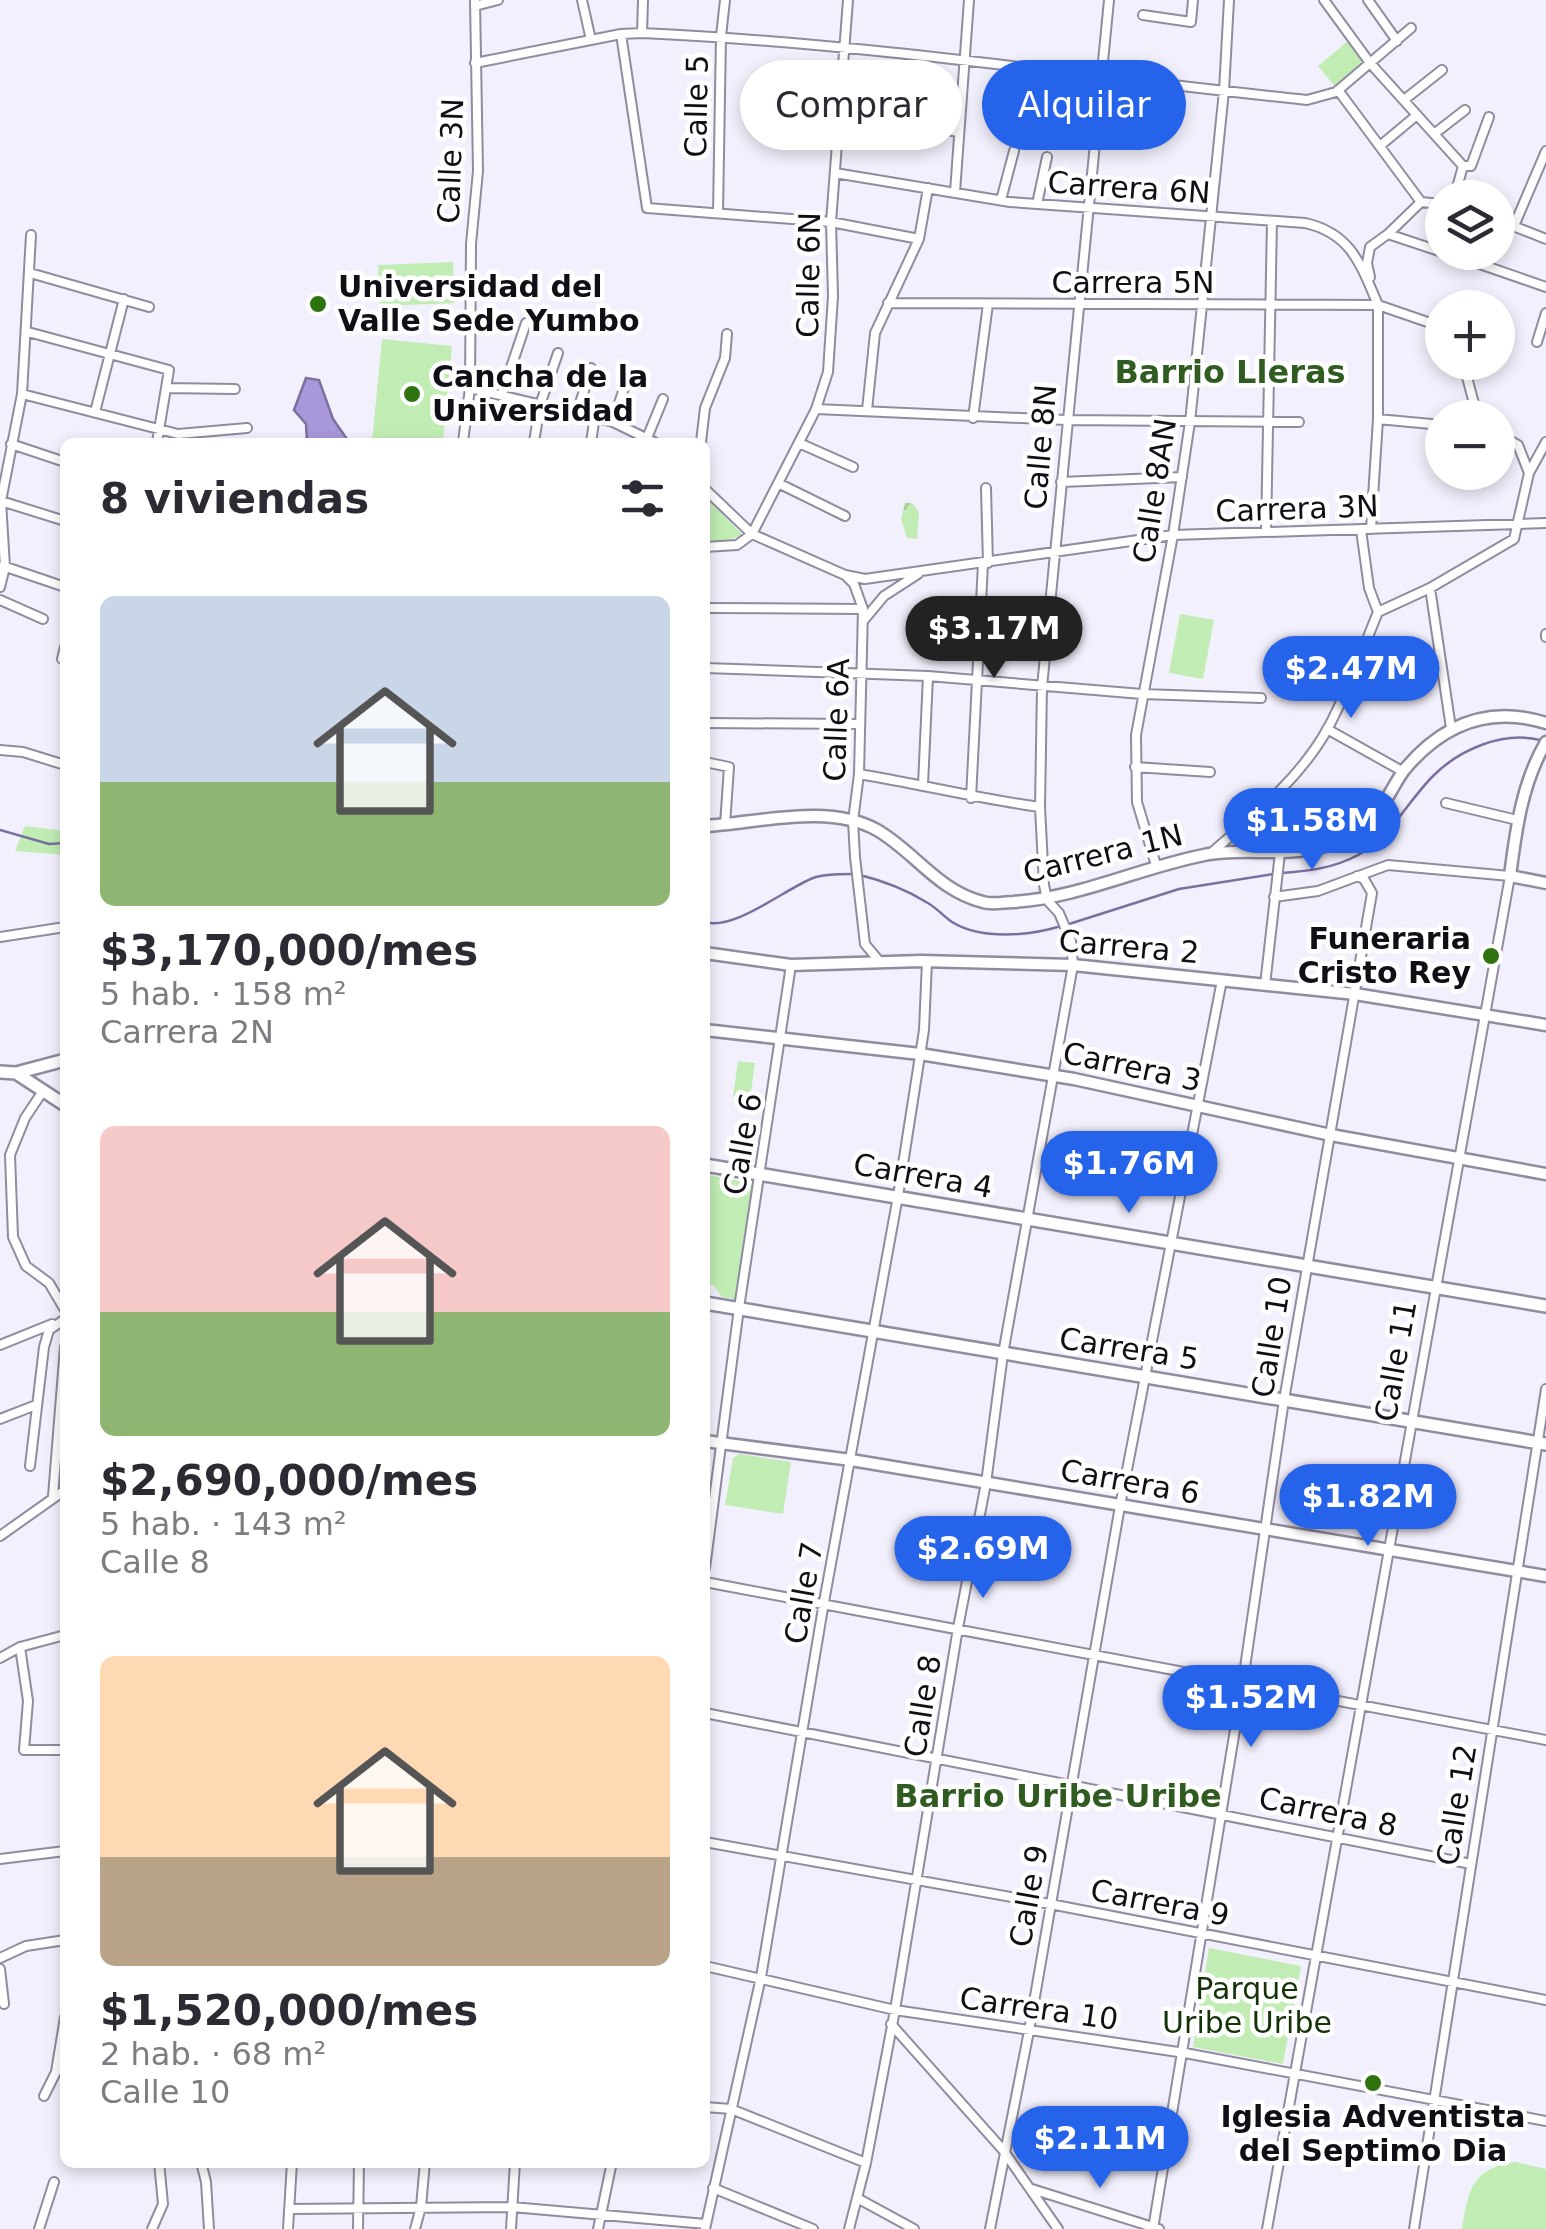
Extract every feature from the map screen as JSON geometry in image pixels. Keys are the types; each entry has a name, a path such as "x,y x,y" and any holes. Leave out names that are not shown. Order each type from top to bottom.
{"main road":[{"path":"0,1072 16,1073 60,1061"},
{"path":"16,1073 60,1102"},
{"name":"Carrera 4","path":"710,1166 1546,1306"},
{"name":"Carrera 5","path":"710,1303 1541,1443"}],"street":[{"path":"475,3 498,0"},
{"path":"582,0 591,40"},
{"path":"642,33 643,0"},
{"name":"Calle 5","path":"718,213 725,0"},
{"name":"Calle 6N","path":"752,534 816,409 828,372 831,222 848,0"},
{"path":"962,80 970,0"},
{"name":"Calle 8N","path":"1104,60 1109,0"},
{"path":"1143,16 1190,22 1193,0"},
{"name":"Calle 8AN","path":"1156,865 1137,802 1134,768 1142,694 1190,422 1230,0"},
{"path":"1324,0 1370,63 1463,166 1471,166 1489,117"},
{"path":"1368,0 1396,41"},
{"name":"Calle 3N","path":"464,438 470,388 471,244 478,171 475,3"},
{"path":"1186,87 1307,100 1338,90 1411,28"},
{"path":"475,64 642,33 844,46 982,64"},
{"path":"621,34 647,208 831,222 919,238"},
{"path":"1404,100 1442,70"},
{"path":"1338,90 1421,202"},
{"path":"1434,134 1464,110"},
{"path":"1381,144 1417,115"},
{"path":"955,192 958,150"},
{"path":"1002,200 1014,150"},
{"name":"Calle 8N","path":"1048,900 1040,807 1042,687 1076,306 1095,150"},
{"path":"1515,217 1546,151"},
{"path":"1036,204 1048,157"},
{"path":"1459,180 1463,166"},
{"name":"Carrera 6N","path":"835,173 1036,204 1272,220 1326,228 1347,244 1361,264 1378,305"},
{"path":"866,410 875,333 919,238 928,188"},
{"path":"1378,612 1369,588 1366,530 1378,419 1378,305 1367,263 1370,247 1425,202"},
{"path":"1266,532 1272,220"},
{"path":"1515,227 1546,239"},
{"path":"0,587 0,501 22,394 31,235"},
{"path":"1384,236 1425,247"},
{"path":"1497,270 1546,286"},
{"path":"30,273 149,307"},
{"path":"96,412 124,299"},
{"name":"Carrera 5N","path":"888,303 1378,305 1425,321"},
{"path":"972,418 988,304"},
{"path":"1537,342 1546,313"},
{"path":"502,394 526,323"},
{"path":"28,332 169,370 158,438"},
{"path":"701,438 705,408 724,358 728,334"},
{"path":"535,438 540,405 558,352"},
{"path":"578,414 592,368"},
{"path":"614,422 625,386"},
{"path":"166,388 234,389"},
{"path":"470,388 595,416 643,438"},
{"path":"22,394 178,434 248,428"},
{"path":"650,438 664,399"},
{"path":"816,409 972,418 1299,422"},
{"path":"592,438 595,416"},
{"path":"1378,419 1425,424"},
{"path":"1515,442 1530,473"},
{"path":"1210,854 1273,798 1328,729 1378,612 1430,588 1514,539 1530,473 1546,442"},
{"path":"800,443 853,466"},
{"path":"11,444 60,460"},
{"path":"1060,482 1182,477"},
{"path":"780,484 845,516"},
{"path":"972,798 986,488"},
{"name":"Carrera 3N","path":"710,494 752,534 844,575 865,579 1173,535 1546,523"},
{"path":"0,501 60,519"},
{"path":"710,548 737,546 752,534"},
{"path":"2,565 60,585"},
{"name":"Calle 6A","path":"864,621 884,596 922,572"},
{"name":"Calle 6A","path":"844,575 854,584 864,621 859,774 853,821"},
{"path":"1430,588 1451,728"},
{"path":"0,600 43,619"},
{"path":"710,608 863,610"},
{"path":"710,668 928,676 1142,694 1261,698"},
{"path":"922,785 928,676"},
{"name":"Carrera 1N","path":"710,826 817,817 853,821 881,832 943,885 985,903 1048,900 1156,865 1210,854 1279,857 1324,846 1356,829 1382,806 1402,772 1436,736 1478,719 1520,718 1546,723"},
{"path":"710,723 860,724"},
{"path":"1328,729 1402,772"},
{"name":"Calle 11","path":"1267,2229 1517,820 1536,759 1546,742"},
{"path":"0,750 23,752 60,763"},
{"path":"710,763 729,766 724,825"},
{"path":"1134,768 1210,772"},
{"path":"859,774 972,798 1040,807"},
{"path":"1265,985 1279,857 1273,798"},
{"path":"1446,803 1517,820"},
{"path":"853,821 865,944 880,962"},
{"path":"1275,893 1318,891 1388,865 1546,883"},
{"name":"Calle 10","path":"1155,2229 1244,1681 1284,1400 1372,892 1364,878 1357,876"},
{"name":"Calle 8","path":"849,2229 866,2163 892,2024 1073,965 1071,941 1059,913 1048,900"},
{"path":"0,937 60,928"},
{"path":"850,962 865,944"},
{"name":"Carrera 2","path":"710,954 791,965 926,961 1073,965 1355,994 1546,1025"},
{"name":"Calle 7","path":"706,2226 762,1977 824,1602 898,1196 925,1019 926,961"},
{"name":"Calle 6","path":"710,1532 791,965"},
{"name":"Calle 9","path":"990,2229 1029,2031 1120,1506 1222,980"},
{"name":"Carrera 3","path":"710,1030 920,1054 1056,1077 1546,1174"},
{"path":"43,1091 20,1128 10,1155 13,1237 26,1266 49,1282 60,1301"},
{"path":"0,1345 60,1320"},
{"path":"30,1466 44,1347 49,1330 60,1321"},
{"name":"Calle 12","path":"1414,2229 1541,1443 1546,1389"},
{"path":"0,1419 36,1405"},
{"path":"53,1496 60,1418"},
{"name":"Carrera 6","path":"710,1442 851,1460 1546,1576"},
{"path":"0,1536 60,1492"},
{"path":"710,1583 1546,1740"},
{"path":"0,1658 20,1647 60,1636"},
{"path":"20,1647 28,1701 24,1750 60,1750"},
{"name":"Carrera 8","path":"710,1714 1471,1864"},
{"name":"Carrera 9","path":"710,1843 1546,2000"},
{"path":"0,1859 60,1852"},
{"path":"1,1957 26,1946 60,1941"},
{"name":"Carrera 10","path":"710,1967 894,2010 1185,2053 1546,2120"},
{"path":"0,1969 4,2004"},
{"path":"892,2024 1003,2150 1058,2229"},
{"path":"44,2096 56,2072 60,2048"},
{"path":"710,2107 731,2109 866,2163"},
{"path":"152,2229 162,2204 159,2168"},
{"path":"202,2168 209,2229"},
{"path":"288,2229 292,2168"},
{"path":"358,2229 359,2168"},
{"path":"415,2229 421,2208 424,2168"},
{"path":"510,2229 514,2168"},
{"path":"598,2229 611,2168"},
{"path":"39,2229 54,2182"},
{"path":"713,2188 813,2229"},
{"path":"1032,2189 1155,2229"},
{"path":"857,2198 914,2229"},
{"path":"289,2209 512,2206 706,2226"}],"green space":[{"path":"1349,40 1367,63 1336,88 1318,66"},
{"path":"453,262 455,303 380,306 378,265"},
{"name":"Cancha de la Universidad","path":"382,339 452,346 443,438 372,438"},
{"path":"710,502 743,535 710,543"},
{"path":"905,502 913,504 919,512 917,539 907,538 901,519"},
{"path":"1180,614 1214,620 1203,679 1169,673"},
{"path":"25,826 60,830 60,855 15,851"},
{"path":"738,1061 755,1063 750,1099 733,1097"},
{"path":"710,1175 753,1184 735,1299 722,1297 710,1285"},
{"path":"739,1454 791,1462 783,1514 725,1505 733,1458"},
{"name":"Parque Uribe Uribe","path":"1209,1948 1301,1966 1283,2064 1193,2047"},
{"path":"1515,2162 1546,2169 1546,2229 1462,2229 1470,2193 1480,2176"}],"shaded area":[{"path":"306,378 319,380 333,419 346,438 307,438 306,424 294,410"}],"waterway":[{"path":"1282,873 1331,866 1370,847 1390,829 1433,776 1469,750 1511,738 1540,740"},
{"path":"0,830 49,844 60,843"},
{"path":"710,922 745,915 813,878 852,874"},
{"path":"1069,924 1179,889 1274,874"},
{"path":"860,875 910,893 952,922 977,932 1020,934 1061,926"}],"place":[{"name":"Universidad del Valle Sede Yumbo","path":"318,304"},
{"name":"Cancha de la Universidad","path":"412,394"},
{"name":"Funeraria Cristo Rey","path":"1491,956"},
{"name":"Iglesia Adventista del Septimo Dia","path":"1373,2083"}],"district":[{"name":"Barrio Lleras","path":"1230,372"},
{"name":"Barrio Uribe Uribe","path":"1058,1796"}]}
